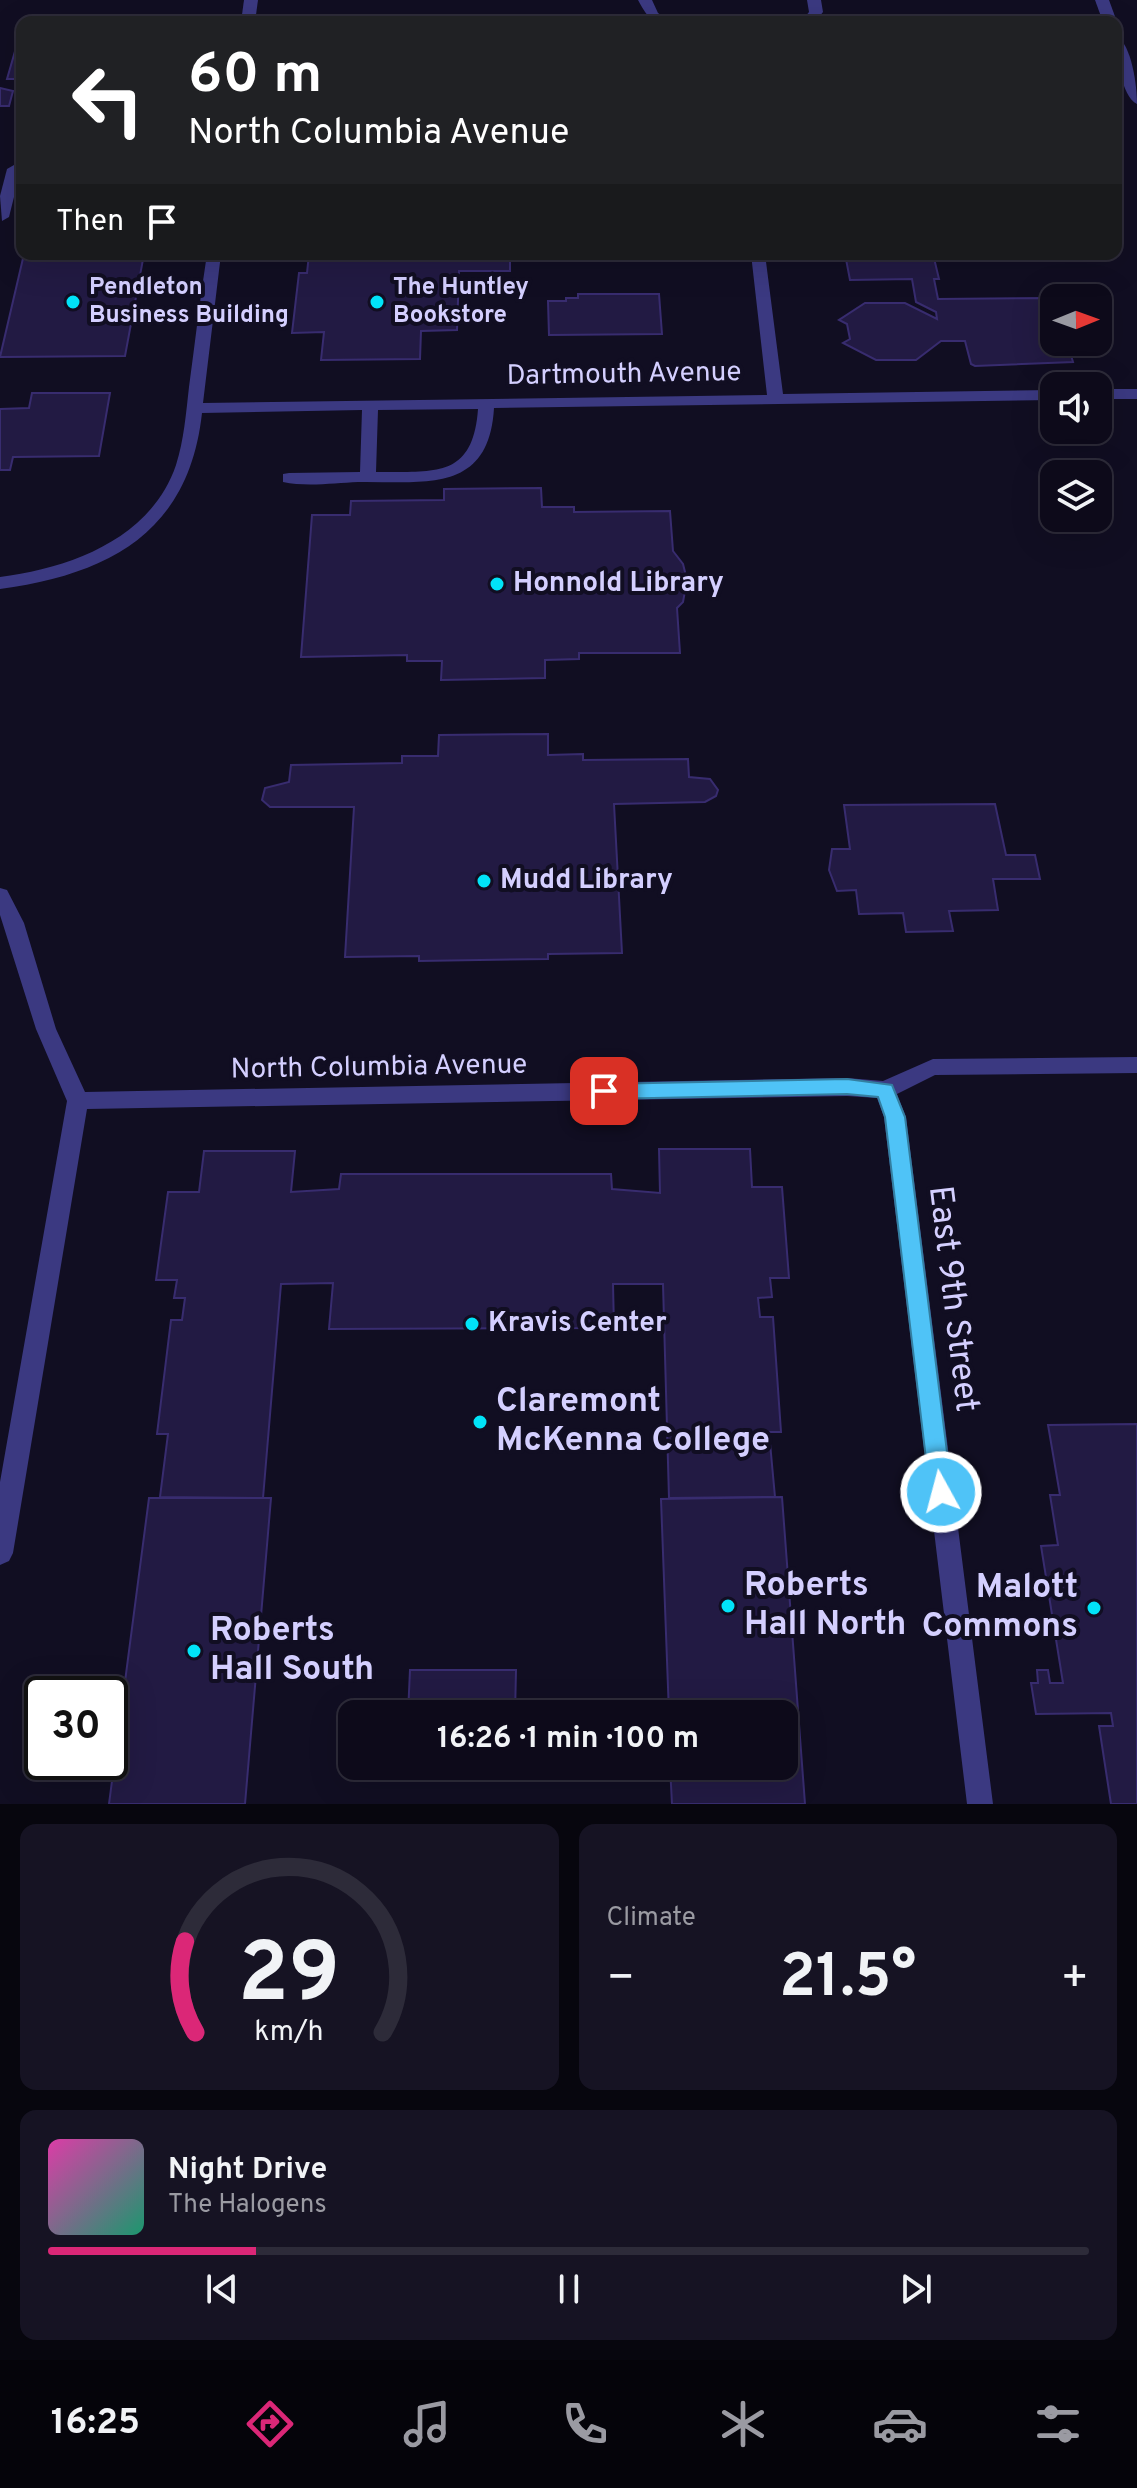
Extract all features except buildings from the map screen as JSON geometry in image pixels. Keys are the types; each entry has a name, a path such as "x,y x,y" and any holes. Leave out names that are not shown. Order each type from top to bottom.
{"street":[{"path":"1122,57 1137,100"},
{"path":"2,217 14,169"},
{"path":"0,583 58,571 110,551 151,521 180,478 195,408 213,260"},
{"path":"759,260 776,399"},
{"path":"1112,394 1137,394"},
{"name":"Dartmouth Avenue","path":"195,408 1040,395"},
{"path":"289,478 443,476 468,461 484,434 486,402"},
{"path":"368,477 370,404"},
{"path":"0,895 14,923 46,1029 78,1101 0,1553"},
{"name":"North Columbia Avenue","path":"78,1101 847,1087 885,1090 933,1067 1137,1065"},
{"name":"East 9th Street","path":"885,1090 895,1117 980,1804"}],"place":[{"name":"Pendleton Business Building","path":"73,302"},
{"name":"The Huntley Bookstore","path":"377,302"},
{"name":"Honnold Library","path":"497,584"},
{"name":"Mudd Library","path":"484,881"},
{"name":"Kravis Center","path":"472,1324"},
{"name":"Claremont McKenna College","path":"480,1422"},
{"name":"Roberts Hall North","path":"728,1606"},
{"name":"Malott Commons","path":"1094,1608"},
{"name":"Roberts Hall South","path":"194,1651"}],"route":[{"path":"604,1091 847,1087 885,1090 895,1117 941,1492"}]}
